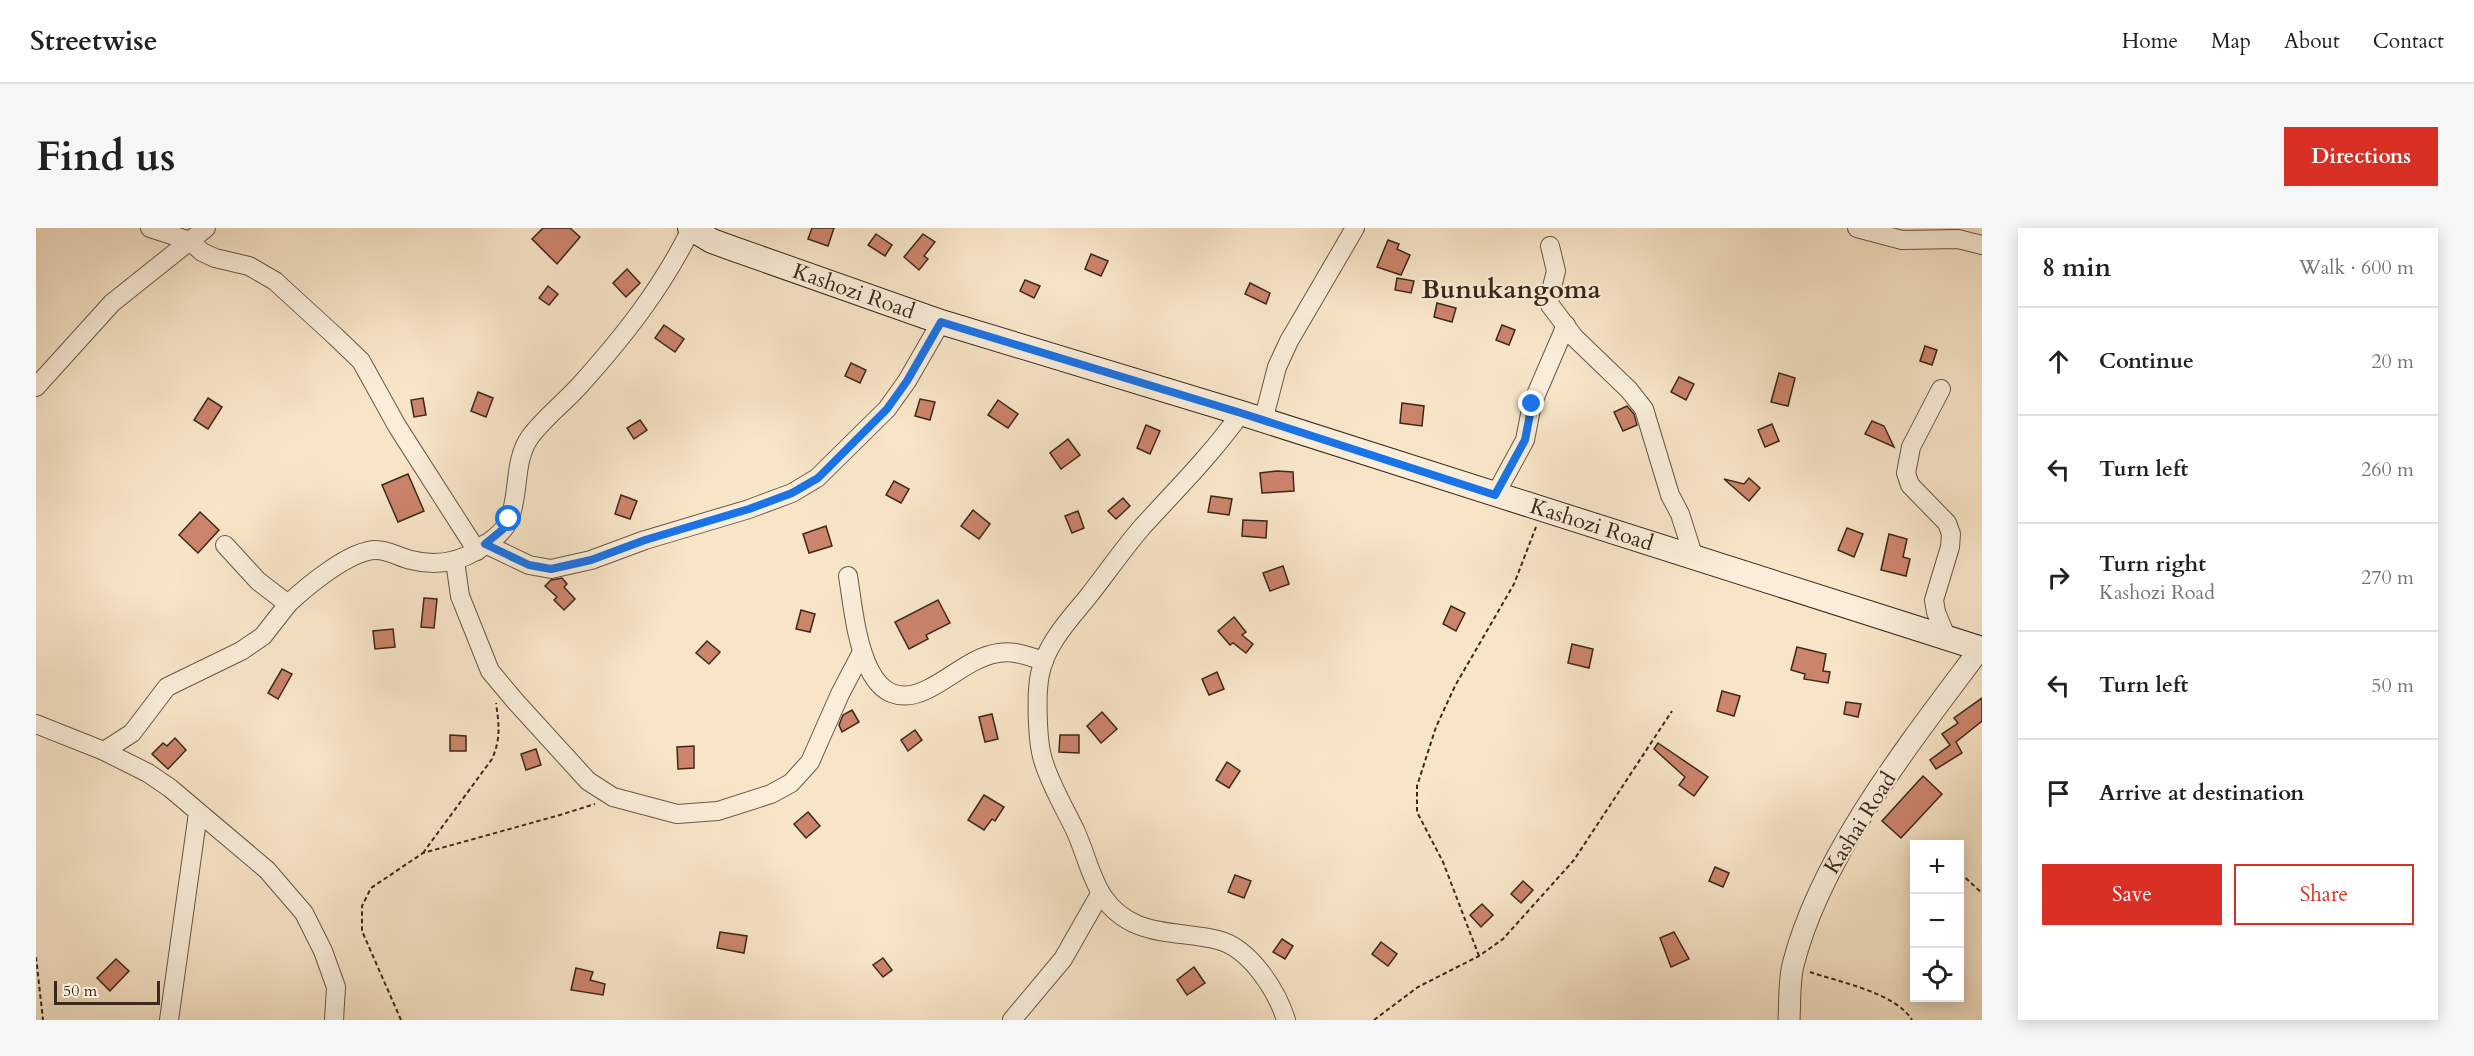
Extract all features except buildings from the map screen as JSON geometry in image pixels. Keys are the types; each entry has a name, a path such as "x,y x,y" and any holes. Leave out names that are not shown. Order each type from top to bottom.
{"main road":[{"name":"Kashozi Road","path":"690,229 723,245 941,322 1252,417 1981,649"}],"street":[{"path":"150,228 190,241 202,252 215,258 249,266 275,281 361,362 398,426 481,548 529,565 551,569 591,560 645,540 749,509 792,493 818,478 887,409 907,381 941,322"},
{"path":"36,387 112,303 206,228"},
{"path":"1286,1020 1269,983 1253,964 1231,946 1219,940 1153,930 1136,924 1119,914 1100,894 1042,759 1038,688 1044,661 1058,634 1130,543 1218,445 1252,417 1288,341 1355,228"},
{"path":"1857,228 1902,240 1958,239 1982,245"},
{"path":"104,751 132,733 166,687 241,651 262,636 288,604 346,560 363,553 382,551 433,564 455,561 481,548 502,530 509,519 522,451 531,436 580,386 631,327 665,278 690,229"},
{"path":"1550,246 1556,271 1549,299 1550,305 1574,337 1629,390 1644,410 1670,495 1680,514 1694,558"},
{"path":"1495,495 1525,440 1532,404 1566,325"},
{"path":"1941,389 1911,447 1906,473 1910,485 1947,524 1951,534 1950,547 1935,600 1936,612 1947,639"},
{"path":"225,545 258,581 288,604"},
{"path":"455,561 460,596 490,671 568,760 588,781 613,797 677,814 718,811 771,794 791,783 810,762 840,694 862,652"},
{"path":"848,576 862,652 870,672 890,693 912,695 928,689 998,652 1044,661"},
{"name":"Kashai Road","path":"1789,1020 1793,966 1824,880 1875,796 1932,713 1981,649"},
{"path":"36,724 104,751 148,773 170,788 267,870 304,913 323,951 336,987 334,1020"},
{"path":"169,1020 198,813"},
{"path":"1012,1020 1063,959 1100,894"}],"path":[{"path":"1479,956 1443,862 1417,812 1417,786 1436,727 1455,686 1514,584 1543,510"},
{"path":"423,853 479,778 499,745 500,728 490,671"},
{"path":"1374,1020 1418,987 1479,956 1503,939 1574,860 1672,711"},
{"path":"401,1020 362,931 362,906 371,888 423,853 560,815 613,797"},
{"path":"1964,877 1982,893"},
{"path":"36,957 43,1020"},
{"path":"1793,966 1889,1000 1906,1012 1912,1020"}],"district":[{"name":"Bunukangoma","path":"1511,289"}],"route":[{"path":"509,519 502,530 485,544 529,565 551,569 591,560 645,540 749,509 792,493 818,478 887,409 907,381 941,322 1241,413 1495,495 1525,440 1532,404"}]}
